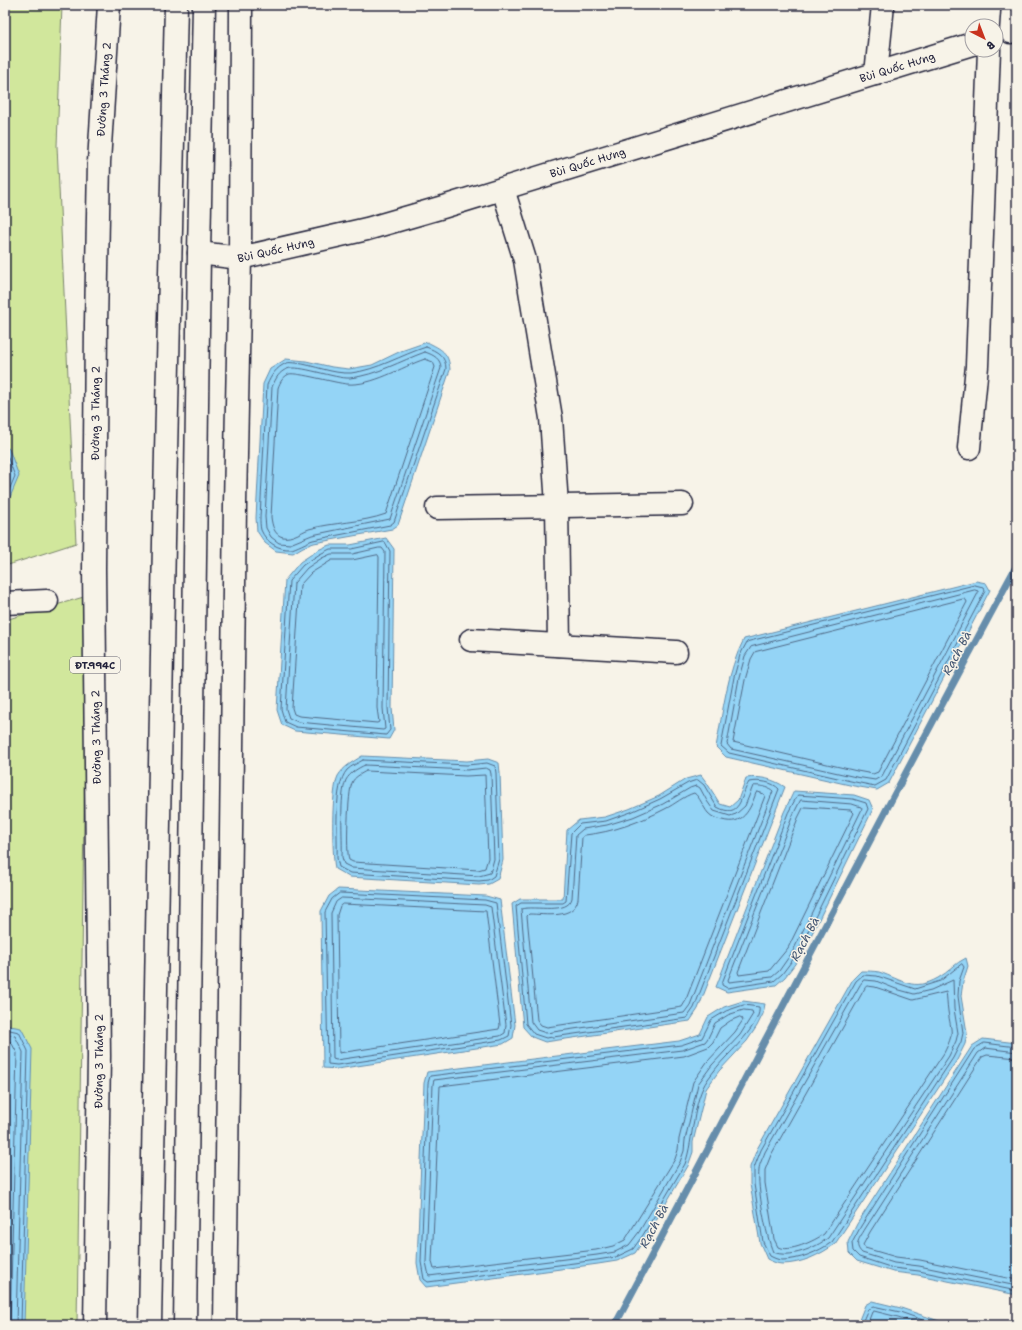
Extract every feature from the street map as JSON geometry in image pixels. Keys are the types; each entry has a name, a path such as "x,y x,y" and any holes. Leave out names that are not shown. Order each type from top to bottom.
{"main road":[{"name":"Đường 3 Tháng 2","path":"95,1325 99,1056 94,569 96,326 99,162 109,5"},
{"path":"150,1325 164,542 176,5"},
{"path":"185,1325 199,253 204,5"},
{"path":"225,1325 235,496 240,258 241,5"},
{"path":"876,74 882,5"},
{"path":"1008,33 1013,5"},
{"name":"Bùi Quốc Hưng","path":"199,253 240,258 367,228 443,208 964,46"},
{"path":"969,448 977,366 988,58"},
{"path":"503,189 526,267 551,418 557,505 559,645"},
{"path":"437,508 682,504"},
{"path":"5,603 47,601"},
{"path":"471,640 676,652"}],"green space":[{"path":"5,5 62,5 57,146 76,543 5,566"},
{"path":"87,596 77,1325 5,1325 5,620"}],"water":[{"path":"427,342 446,355 450,370 398,525 392,529 314,543 293,553 276,551 265,543 257,531 256,518 263,384 270,369 286,359 349,369 372,365 401,351"},
{"path":"5,445 9,449 19,476 5,509"},
{"path":"386,538 394,549 392,708 394,730 389,739 295,731 282,725 277,710 285,580 300,562 318,550 329,545 350,545"},
{"path":"976,581 986,583 990,590 889,783 877,790 854,786 726,757 716,747 723,706 733,665 744,639"},
{"path":"362,756 467,761 488,759 499,763 503,860 498,879 489,884 479,885 349,877 335,869 333,849 333,807 336,783 338,776 343,770 349,764"},
{"path":"701,775 720,804 730,807 738,800 746,778 757,777 767,779 785,787 698,1009 690,1021 545,1042 532,1037 523,1027 512,904 520,899 563,899 567,830 579,820 605,817 629,809 659,796 686,779"},
{"path":"794,791 854,795 869,800 873,809 801,956 785,977 776,985 727,992 716,987 784,812"},
{"path":"338,889 486,896 500,900 515,1025 513,1038 503,1044 337,1069 323,1068 321,911 329,896"},
{"path":"966,958 968,966 963,982 961,996 967,1033 965,1044 957,1060 835,1244 823,1252 803,1261 780,1264 767,1259 760,1243 750,1184 750,1167 757,1149 853,979 861,971 873,971 908,983 922,984 938,978"},
{"path":"743,1001 765,1004 763,1014 747,1041 719,1071 706,1089 693,1142 693,1152 688,1166 635,1253 617,1261 426,1287 420,1280 417,1263 424,1083 427,1072 679,1041 700,1034 708,1017 724,1007"},
{"path":"5,1025 21,1028 32,1049 24,1325 5,1325"},
{"path":"983,1039 1017,1043 1017,1295 918,1275 893,1272 857,1261 849,1253 848,1242 857,1224 972,1046"},
{"path":"872,1301 901,1308 939,1321 941,1325 857,1325 865,1305"}],"waterway":[{"name":"Rạch Bà","path":"615,1325 915,754 1017,565"}]}
